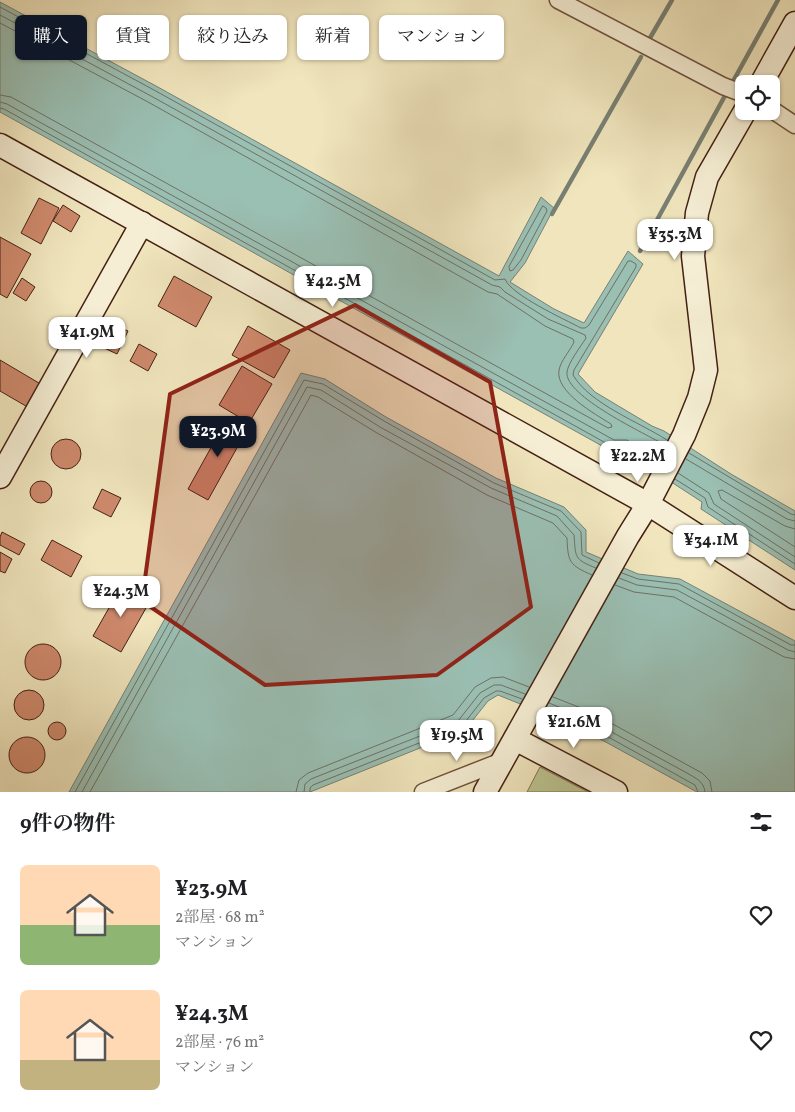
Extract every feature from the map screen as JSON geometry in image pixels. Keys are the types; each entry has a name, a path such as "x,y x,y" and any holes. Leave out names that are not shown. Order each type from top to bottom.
{"street":[{"path":"558,0 735,91"},
{"path":"766,75 795,23"},
{"path":"780,115 795,125"},
{"path":"485,792 628,536 648,504 684,435 699,398 706,370 693,256 697,212 707,178 740,120"},
{"path":"0,145 648,504 795,598"},
{"path":"0,477 142,223"},
{"path":"515,739 616,792"},
{"path":"424,792 502,761"}],"highlighted area":[{"path":"355,305 490,382 531,607 437,675 265,685 142,601 170,394"}],"green space":[{"path":"540,767 588,792 527,792"}],"water":[{"path":"0,2 24,15 15,15 15,60 87,60 87,49 97,54 97,60 108,60 499,276 541,197 554,208 525,263 510,282 554,309 584,323 628,251 643,264 578,374 595,392 652,426 664,431 731,474 795,511 795,570 701,509 702,502 622,450 613,452 0,112"},
{"path":"301,373 325,379 386,417 496,478 564,507 586,530 586,552 638,574 680,579 795,641 795,792 697,792 580,728 498,695 488,701 465,730 310,792 69,792"}],"building":[{"path":"39,198 59,208 41,244 21,233"},
{"path":"63,205 80,216 71,232 53,221"},
{"path":"0,237 31,254 7,298 0,294"},
{"path":"174,276 212,297 196,327 158,306"},
{"path":"22,278 35,287 26,301 13,293"},
{"path":"112,324 128,331 117,354 102,347"},
{"path":"248,326 290,350 274,378 232,355"},
{"path":"139,344 157,354 148,371 130,361"},
{"path":"0,360 44,386 31,409 0,391"},
{"path":"242,366 272,384 249,423 219,405"},
{"path":"228,417 248,428 208,500 188,489"},
{"path":"66,439 77,443 81,454 77,465 66,469 55,465 51,454 55,443"},
{"path":"37,481 45,481 52,488 52,496 45,503 37,503 30,496 30,488"},
{"path":"102,489 121,498 111,517 93,508"},
{"path":"2,532 25,544 19,555 0,545"},
{"path":"52,540 82,556 71,577 41,560"},
{"path":"0,552 12,559 5,573 0,571"},
{"path":"122,585 150,601 121,652 93,636"},
{"path":"43,644 50,645 56,649 60,655 60,669 56,675 50,679 43,680 36,679 30,675 26,669 25,662 26,655 30,649 36,645"},
{"path":"29,690 40,694 44,705 40,716 29,720 18,716 14,705 18,694"},
{"path":"53,722 61,722 66,727 64,738 53,740 48,735 48,727"},
{"path":"27,737 34,738 40,742 44,748 44,762 40,768 34,772 27,773 20,772 14,768 10,762 9,755 10,748 14,742 20,738"}],"waterway":[{"path":"650,38 672,0"},
{"path":"731,85 778,0"},
{"path":"552,214 641,57"},
{"path":"640,251 727,92"}]}
